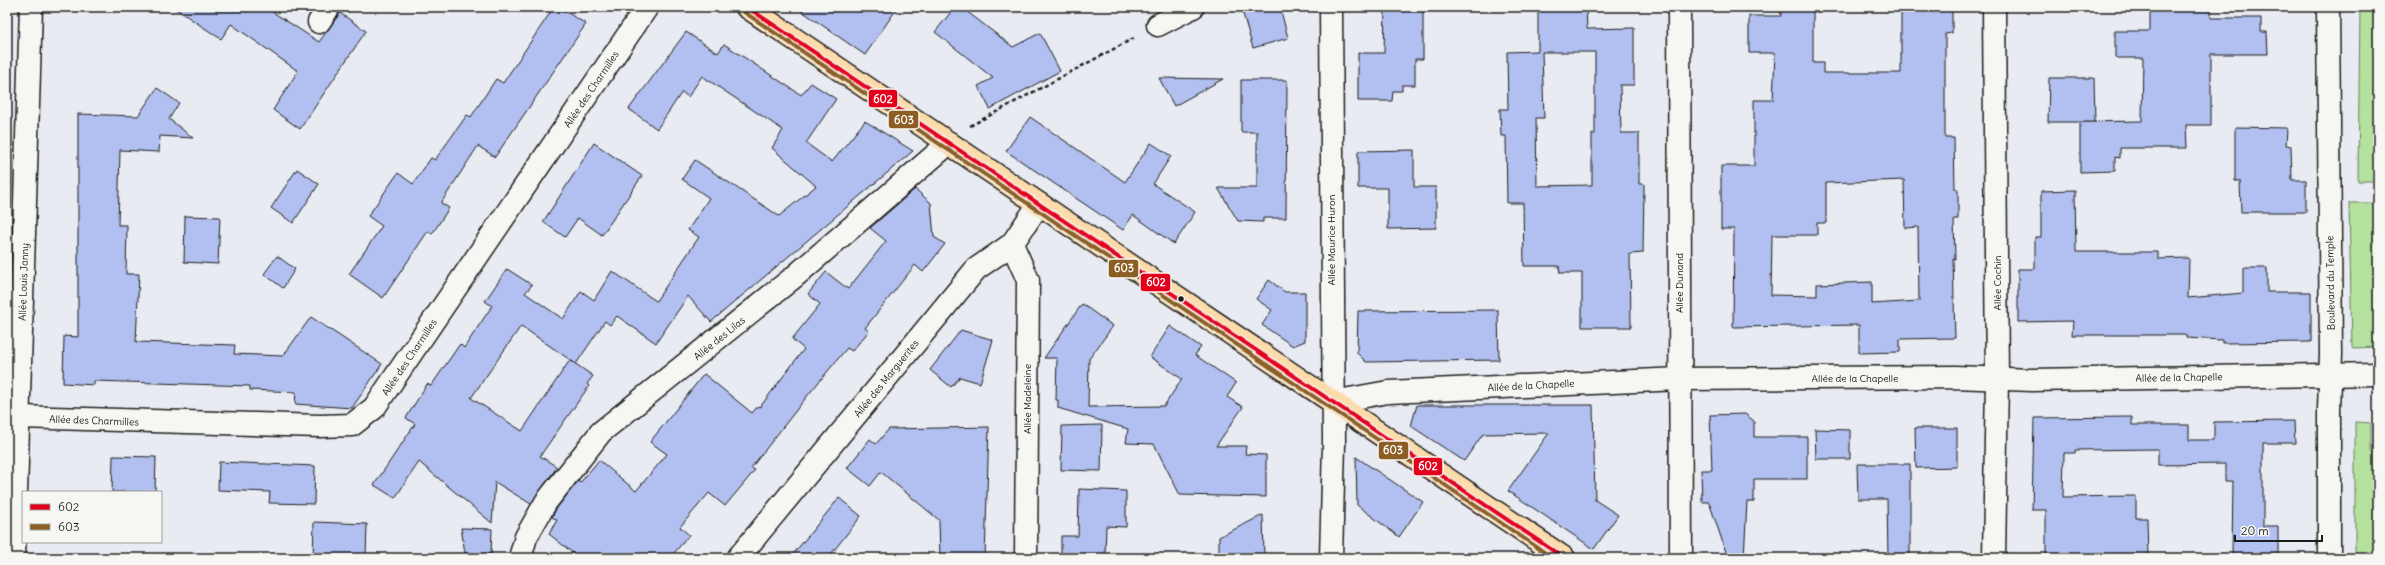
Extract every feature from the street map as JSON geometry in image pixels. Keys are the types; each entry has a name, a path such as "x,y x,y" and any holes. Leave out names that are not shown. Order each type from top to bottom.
{"main road":[{"path":"747,7 1564,558"}],"street":[{"name":"Allée Louis Janny","path":"14,558 31,7"},
{"name":"Allée des Charmilles","path":"19,417 320,426 352,424 374,408 647,7"},
{"path":"1158,25 1193,7"},
{"name":"Allée Maurice Huron","path":"1331,7 1333,402 1331,558"},
{"name":"Allée Dunand","path":"1679,7 1680,558"},
{"name":"Allée Cochin","path":"1994,7 1997,379 1994,558"},
{"name":"Boulevard du Temple","path":"2328,7 2331,375 2328,409 2329,558"},
{"name":"Allée des Lilas","path":"520,558 526,537 546,502 601,432 794,277 949,143"},
{"name":"Allée des Marguerites","path":"738,558 976,269 1012,244 1039,204"},
{"name":"Allée Madeleine","path":"1012,244 1028,280 1026,558"},
{"name":"Allée de la Chapelle","path":"1333,402 1388,392 1680,378 1955,377 1997,379 2378,374"}],"path":[{"path":"949,143 970,125 1158,25"}],"green space":[{"path":"2360,7 2378,7 2378,181 2358,181"},
{"path":"2349,203 2378,203 2378,347 2352,348"},
{"path":"2355,422 2371,423 2371,452 2376,456 2376,558 2355,558"}],"building":[{"path":"173,7 265,7 319,42 340,13 366,31 300,129 273,110 298,71 231,24 221,39"},
{"path":"554,7 558,7 586,24 495,157 478,146 441,203 449,208 432,234 428,231 383,298 349,274 382,226 368,216 398,173 413,184 431,158 435,160 467,115 471,117 496,79 503,83"},
{"path":"796,7 898,7 865,55"},
{"path":"955,7 961,7 1013,47 1040,33 1060,71 990,109 978,86 993,78 935,32"},
{"path":"1241,7 1280,7 1288,38 1253,48"},
{"path":"1385,7 1423,7 1423,59 1415,59 1415,85 1402,85 1402,91 1393,91 1392,101 1358,101 1358,53 1384,53"},
{"path":"1538,7 1586,7 1587,29 1634,28 1634,85 1620,85 1621,133 1639,133 1639,184 1644,184 1643,253 1630,254 1631,327 1582,327 1582,273 1560,273 1559,266 1524,266 1523,203 1507,203 1506,136 1501,136 1500,109 1508,109 1507,52 1538,51","holes":["1542,52 1595,52 1595,134 1592,134 1592,185 1537,186 1536,118 1544,118"]},
{"path":"1780,7 1813,7 1813,63 1823,63 1823,73 1901,73 1901,7 1952,7 1952,33 1945,34 1945,138 1954,138 1955,189 1958,189 1958,219 1954,219 1955,259 1953,259 1955,338 1900,339 1900,352 1859,353 1859,325 1733,327 1734,229 1721,229 1721,166 1754,166 1754,100 1773,100 1775,53 1749,53 1749,16 1781,16","holes":["1904,180 1905,228 1918,227 1919,301 1872,304 1872,282 1817,284 1817,296 1771,295 1772,235 1817,235 1817,223 1826,223 1826,183"]},
{"path":"2150,7 2211,7 2211,18 2261,18 2261,32 2267,32 2268,54 2211,54 2211,125 2186,125 2187,148 2120,148 2120,158 2115,157 2115,171 2080,172 2080,122 2142,121 2143,58 2115,58 2115,31 2150,31"},
{"path":"686,32 718,53 724,44 801,95 811,83 836,99 806,143 832,162 865,121 913,151 711,322 688,296 656,343 617,316 610,325 605,321 576,364 521,326 471,398 522,431 570,360 593,376 587,384 589,386 540,456 557,467 531,504 495,482 492,523 419,462 395,498 374,485 415,424 406,418 427,384 431,386 460,344 464,348 492,306 485,301 507,269 532,285 525,293 563,319 581,291 594,300 612,271 656,301 699,237 688,230 709,198 682,179 695,160 779,216 816,186 772,148 783,130 702,76 688,97 682,92 657,129 629,109"},
{"path":"1159,78 1223,79 1174,106"},
{"path":"2049,78 2094,78 2095,122 2048,122"},
{"path":"1241,80 1287,80 1286,218 1263,218 1263,222 1238,221 1218,188 1257,188 1257,132 1241,132"},
{"path":"157,88 179,103 169,119 193,138 160,136 159,152 120,150 118,225 127,225 126,274 139,274 136,342 235,345 234,354 283,356 311,317 382,364 352,408 295,404 296,392 250,390 250,386 94,381 94,385 63,383 64,336 78,337 78,114 138,116"},
{"path":"1030,117 1125,182 1151,143 1171,156 1153,184 1195,212 1174,244 1133,215 1123,230 1006,151"},
{"path":"2235,127 2287,128 2286,145 2291,146 2292,180 2306,180 2306,212 2241,212 2240,181 2235,181"},
{"path":"594,143 642,176 602,235 578,218 565,237 543,222"},
{"path":"1414,150 1414,187 1436,187 1436,228 1388,229 1388,188 1358,188 1358,151"},
{"path":"297,169 319,184 293,223 271,208"},
{"path":"915,189 931,203 934,237 945,244 923,272 915,265 865,328 869,331 852,351 847,348 808,395 751,468 755,470 725,506 709,493 680,527 689,535 670,558 579,558 549,534 557,520 552,517 556,509 578,481 580,483 599,460 636,491 667,454 650,442 704,374 752,413 758,406 760,407 804,349 792,339 820,304 808,294 826,272 848,289 886,241 870,228"},
{"path":"2075,190 2076,252 2158,252 2158,259 2189,258 2188,298 2243,293 2243,268 2267,268 2267,292 2311,292 2311,342 2222,343 2222,340 2186,338 2186,335 2072,335 2073,321 2018,322 2018,269 2035,269 2035,237 2041,237 2041,191"},
{"path":"185,216 220,217 218,264 184,262"},
{"path":"277,256 295,269 283,288 264,274"},
{"path":"1269,280 1285,292 1305,292 1305,341 1293,346 1262,325 1272,310 1256,299"},
{"path":"1082,304 1113,326 1089,359 1088,407 1164,406 1182,379 1150,357 1170,326 1201,347 1195,355 1236,383 1227,397 1243,407 1216,446 1246,446 1245,454 1266,455 1266,497 1180,495 1154,444 1126,443 1128,429 1058,408 1058,400 1056,400 1057,358 1044,358"},
{"path":"1498,310 1499,360 1366,362 1357,353 1358,311"},
{"path":"961,330 993,340 980,383 960,377 951,387 930,370"},
{"path":"1417,405 1593,405 1595,500 1618,515 1594,549 1508,491 1549,433 1483,434 1464,461 1411,426"},
{"path":"1745,414 1754,421 1754,437 1807,437 1807,479 1754,479 1754,502 1747,502 1744,558 1728,558 1709,502 1702,502 1701,470 1712,470 1710,415"},
{"path":"2132,417 2132,425 2189,425 2189,440 2214,440 2214,422 2294,421 2295,443 2263,443 2263,526 2278,526 2278,555 2232,555 2233,481 2225,481 2225,464 2158,465 2158,449 2075,450 2075,453 2064,453 2063,497 2136,496 2136,518 2147,518 2148,558 2046,556 2046,510 2032,510 2034,418"},
{"path":"1102,425 1101,471 1061,470 1062,426"},
{"path":"989,427 985,558 940,558 939,520 881,472 870,486 847,468 870,439 876,444 889,429"},
{"path":"1915,428 1957,428 1957,467 1916,468"},
{"path":"1815,429 1850,430 1850,459 1816,459"},
{"path":"113,456 156,457 155,491 112,491"},
{"path":"1356,457 1423,502 1399,537 1357,505"},
{"path":"219,462 315,466 314,504 269,503 270,492 218,490"},
{"path":"1857,464 1910,464 1910,558 1888,558 1887,499 1858,499"},
{"path":"1079,489 1126,491 1126,527 1106,526 1105,556 1061,558 1061,536 1078,536"},
{"path":"839,498 861,516 828,558 790,558"},
{"path":"1263,515 1264,558 1219,558 1219,537"},
{"path":"314,522 367,524 366,558 313,558"},
{"path":"461,528 492,529 491,554 465,553"}],"transit line":[{"name":"602","path":"747,7 1564,558"},
{"name":"603","path":"744,12 1553,558"}]}
